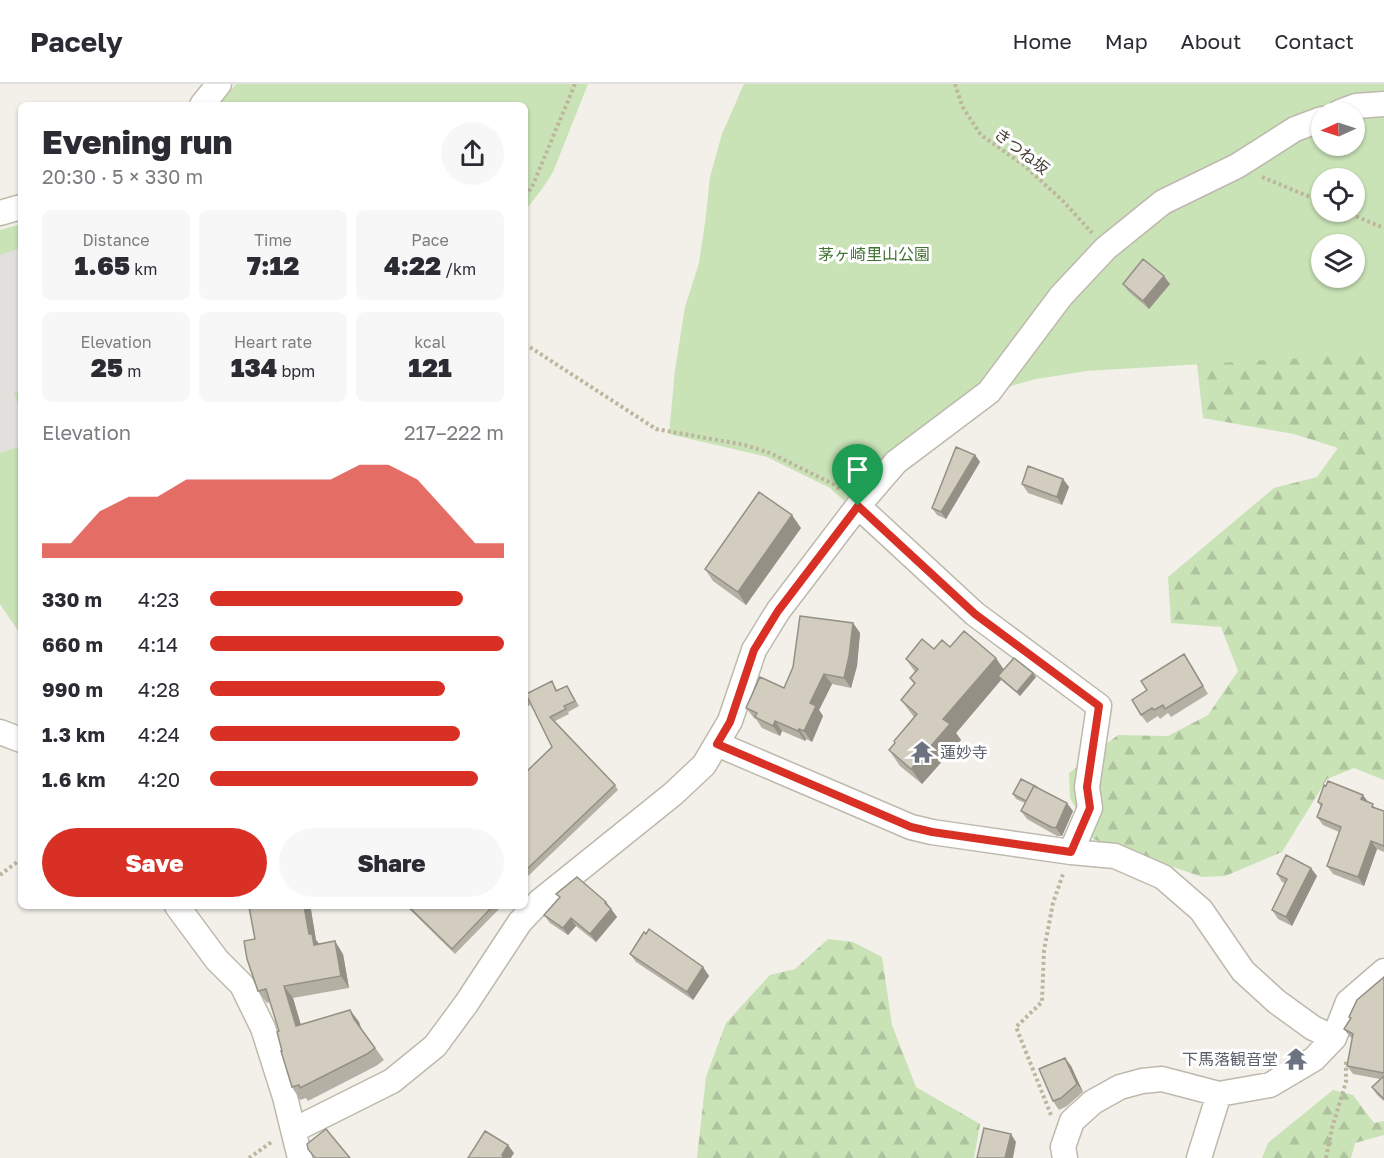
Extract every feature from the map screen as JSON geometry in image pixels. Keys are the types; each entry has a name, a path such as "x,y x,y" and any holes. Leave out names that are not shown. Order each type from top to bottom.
{"street":[{"path":"1365,105 1384,104"},
{"path":"294,1130 392,1082 435,1046 466,1004 520,922 540,901 673,794 704,765 730,722 754,650 778,611 858,506 896,462 989,392 1061,296 1106,248 1163,201 1237,166 1295,129 1311,123"},
{"path":"0,213 18,208"},
{"path":"858,506 975,614 1099,706 1087,787 1090,808 1071,852"},
{"path":"0,732 18,739"},
{"path":"717,744 911,827 1071,852 1115,856 1163,878 1201,910 1243,970 1277,1002 1312,1028 1334,1038"},
{"path":"179,909 217,960 242,985 263,1028 294,1130 300,1158"},
{"path":"1064,1152 1072,1121 1093,1102 1120,1087 1162,1079 1219,1094 1270,1085 1314,1059 1334,1038 1348,1002 1384,971"},
{"path":"1199,1158 1219,1094"}],"path":[{"path":"528,192 575,84"},
{"name":"きつね坂","path":"955,84 962,106 981,135 1025,166 1064,202 1106,248"},
{"path":"1237,166 1311,196"},
{"path":"1365,220 1384,228"},
{"path":"528,346 656,429 745,445 770,453 834,484 858,506"},
{"path":"1064,1152 1016,1027 1042,1002 1044,950 1053,903 1071,852"},
{"path":"0,875 18,861"},
{"path":"1326,1158 1332,1128 1346,1082 1346,1059 1334,1038"}],"green space":[{"path":"236,84 588,84 553,172 528,207 528,102 221,102"},
{"name":"茅ヶ崎里山公園","path":"744,84 1384,84 1384,353 1087,371 1036,379 961,400 873,472 844,501 830,488 767,457 669,434 675,370 685,307 699,263 710,177 722,134"},
{"path":"745,84 1384,84 1384,780 1354,768 1327,779 1282,852 1225,876 1202,877 1093,839 1070,798 1069,773 1118,735 1168,736 1208,715 1238,671 1221,627 1171,623 1168,577 1274,488 1317,477 1338,448 1294,434 1203,418 1197,364 1200,332 736,105"},
{"path":"18,225 18,631 0,604 0,230"},
{"path":"828,939 853,942 882,957 892,1025 916,1087 980,1124 974,1158 697,1158 706,1077 726,1023 770,975 795,969"},
{"path":"1333,1090 1353,1095 1374,1123 1384,1121 1384,1135 1355,1143 1351,1158 1262,1158 1268,1143"}],"shaded area":[{"path":"18,249 18,392 14,393 18,404 18,447 0,453 0,255"}],"building":[{"path":"1143,259 1164,276 1143,301 1123,284"},
{"path":"956,447 975,455 941,512 932,508"},
{"path":"1028,466 1063,479 1057,497 1022,484"},
{"path":"759,492 792,515 738,592 705,569"},
{"path":"800,616 853,623 844,678 824,674 810,703 816,706 804,731 799,729 798,731 775,721 773,726 755,717 757,713 746,708 760,677 784,688 793,667"},
{"path":"964,631 996,658 943,719 950,724 911,769 889,750 917,714 901,700 915,683 910,678 918,669 906,659 922,639 934,649 942,640 950,647"},
{"path":"1184,654 1203,686 1165,709 1163,705 1154,710 1152,708 1141,715 1132,700 1147,690 1141,681"},
{"path":"1014,658 1033,673 1017,692 998,676"},
{"path":"552,681 556,691 567,686 575,701 564,706 566,709 550,717 615,785 528,868 528,770 552,747 528,698 528,693"},
{"path":"1021,779 1037,787 1034,786 1026,801 1013,794"},
{"path":"1328,781 1363,795 1361,799 1373,804 1372,807 1384,811 1384,846 1371,841 1358,877 1327,866 1341,827 1317,817 1322,804 1318,802 1324,785 1326,786"},
{"path":"1034,786 1067,803 1056,828 1021,811"},
{"path":"1286,855 1311,868 1286,917 1272,910 1287,879 1277,874"},
{"path":"577,877 611,909 590,934 571,918 563,928 544,915 560,897 556,894"},
{"path":"249,909 305,909 309,934 312,934 314,945 335,941 341,976 284,986 296,1026 350,1010 375,1048 300,1088 299,1085 292,1087 266,989 258,991 247,959 244,941 255,939"},
{"path":"411,909 490,909 452,949"},
{"path":"649,929 703,967 687,992 630,954 644,932 646,934"},
{"path":"1384,977 1384,1073 1347,1066 1353,1034 1344,1029 1351,1018 1349,1017 1357,1000"},
{"path":"1065,1058 1077,1084 1061,1098 1053,1101 1039,1069"},
{"path":"1384,1076 1384,1099 1372,1087"},
{"path":"984,1128 1011,1134 1005,1158 977,1158"},
{"path":"326,1129 350,1158 315,1158 307,1144"},
{"path":"485,1131 508,1145 502,1158 468,1158"}],"place":[{"name":"蓮妙寺","path":"922,752"},
{"name":"下馬落観音堂","path":"1296,1059"}],"route":[{"path":"858,506 975,614 1099,706 1087,787 1090,808 1071,852 911,827 717,744 730,722 754,650 778,611 858,506"}]}
